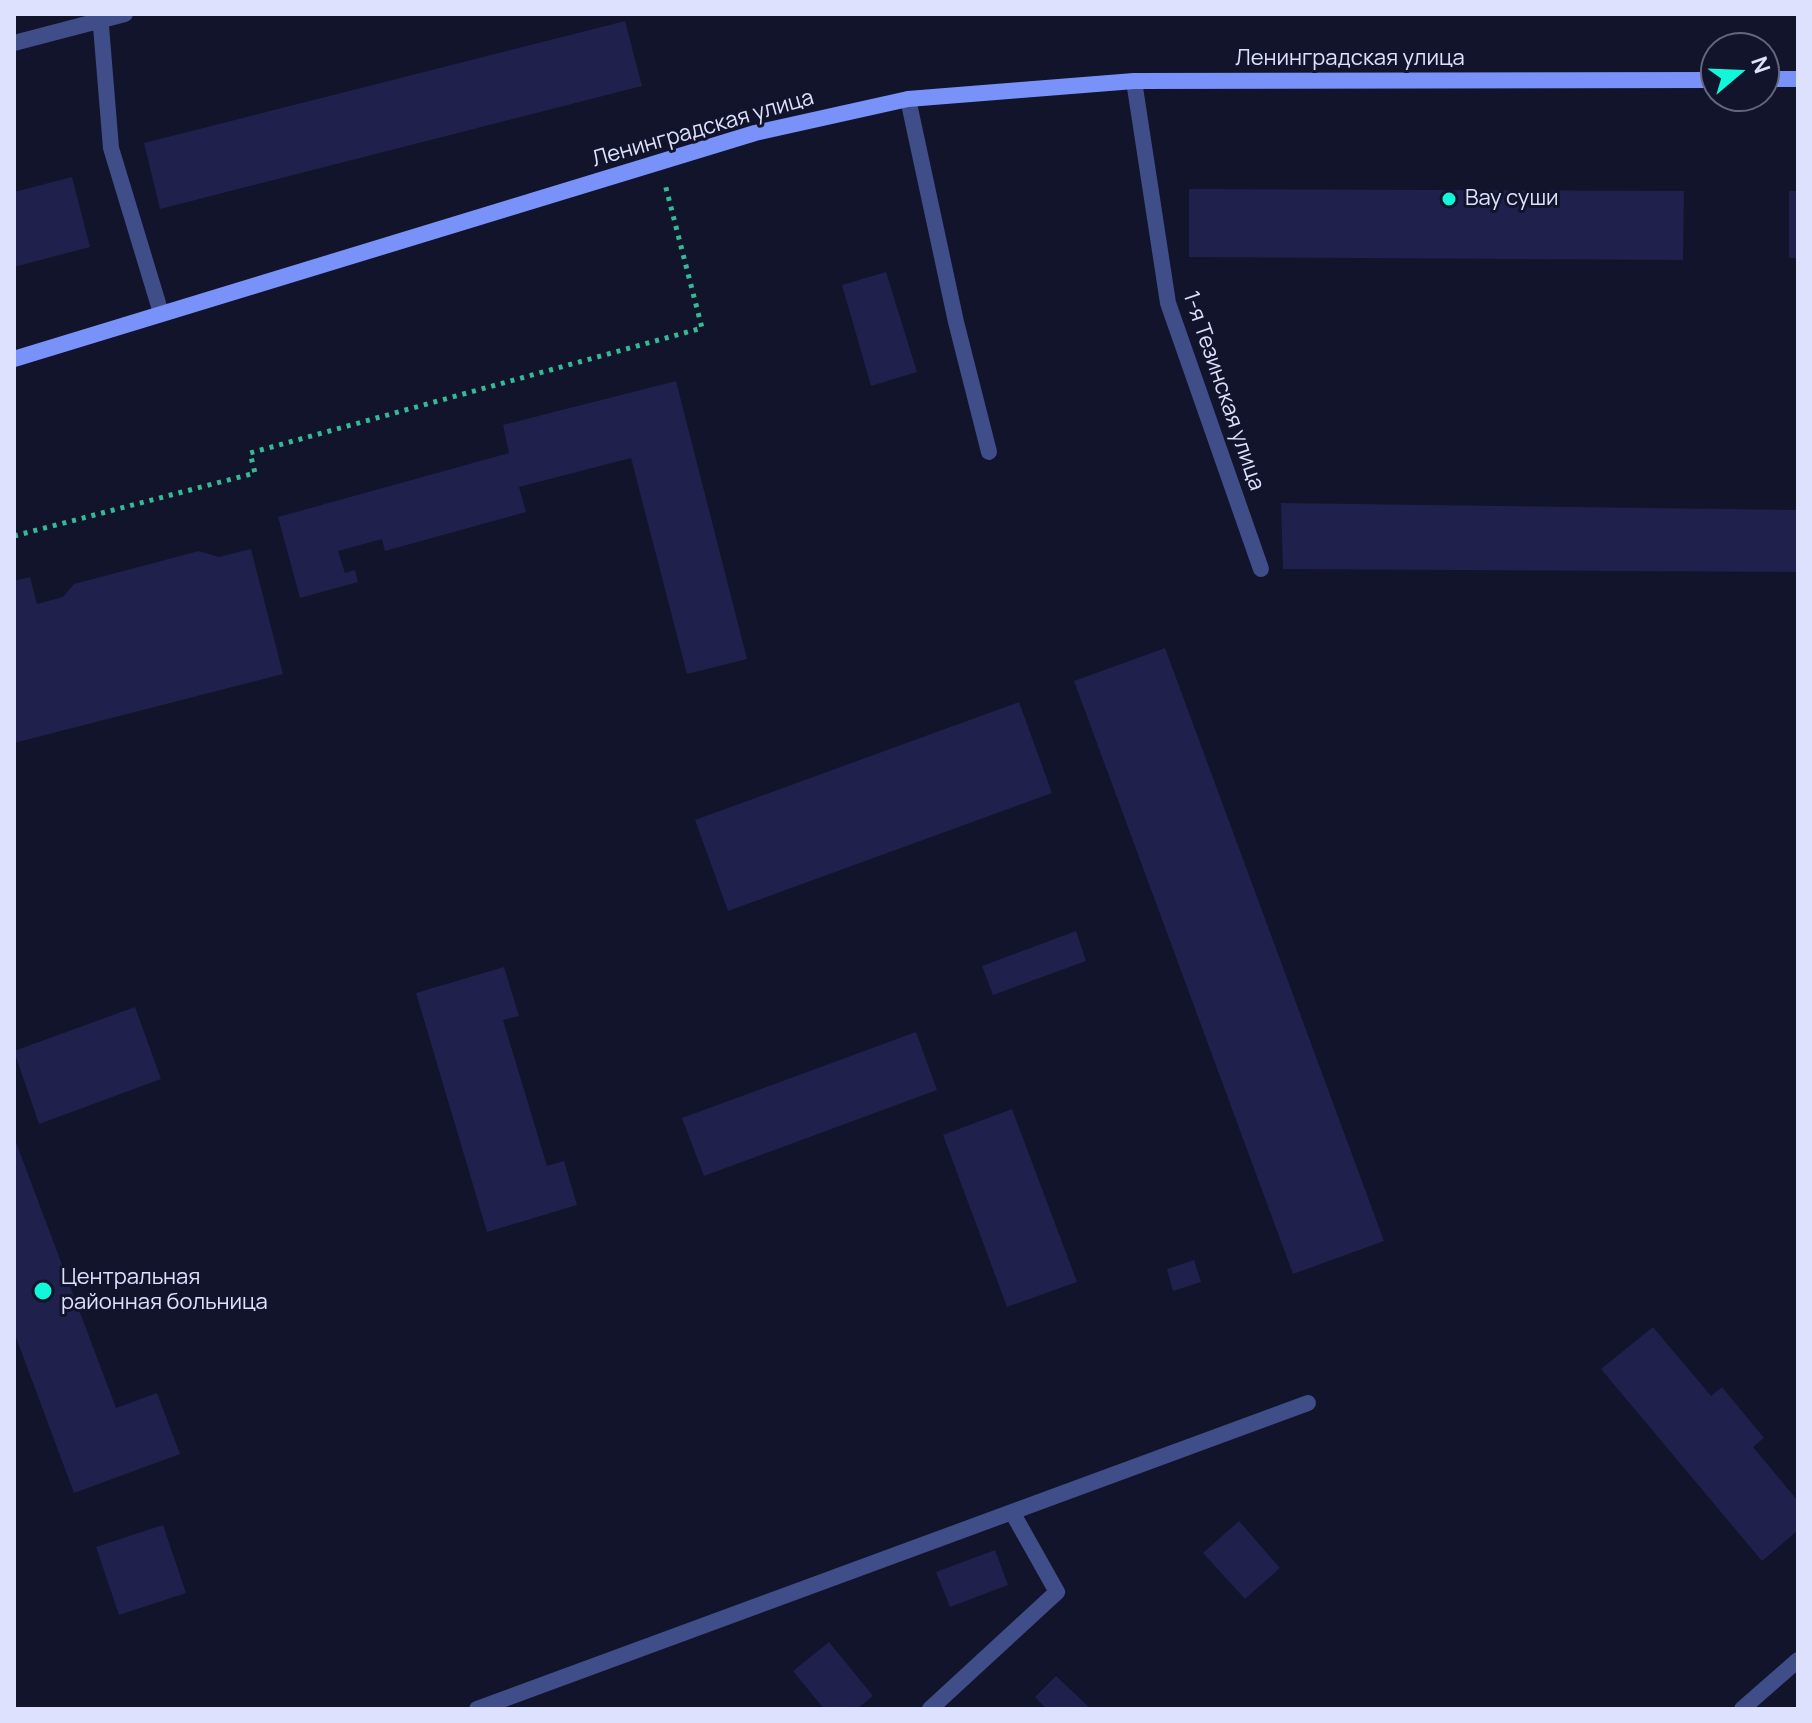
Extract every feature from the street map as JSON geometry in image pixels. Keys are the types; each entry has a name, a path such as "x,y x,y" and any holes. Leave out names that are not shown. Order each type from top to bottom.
{"main road":[{"name":"Ленинградская улица","path":"14,359 755,133 908,99 1134,81 1700,80"}],"street":[{"path":"14,43 101,17 125,14"},
{"path":"101,17 111,148 161,313"},
{"name":"1-я Тезинская улица","path":"1134,81 1168,303 1261,569"},
{"path":"908,99 956,322 989,452"},
{"path":"477,1709 1308,1403"},
{"path":"930,1709 1057,1592 1012,1512"},
{"path":"1742,1709 1798,1660"}],"path":[{"path":"14,536 255,473 250,453 702,328 659,162"}],"building":[{"path":"625,21 642,86 160,209 144,143"},
{"path":"72,177 90,247 14,267 14,192"},
{"path":"1189,189 1684,191 1683,260 1189,257"},
{"path":"1789,191 1798,191 1798,258 1789,258"},
{"path":"886,272 917,372 871,386 842,285"},
{"path":"676,381 747,659 687,674 631,458 519,487 526,512 385,551 382,539 338,551 345,573 355,570 358,582 300,598 278,517 509,453 503,425"},
{"path":"1281,503 1798,510 1798,572 1283,569"},
{"path":"251,549 283,674 14,743 14,581 30,577 37,604 63,597 74,584 199,551 219,557"},
{"path":"1165,648 1384,1241 1293,1274 1074,681"},
{"path":"1019,702 1052,793 728,911 695,820"},
{"path":"1076,931 1086,961 993,995 982,966"},
{"path":"504,967 519,1016 503,1020 547,1166 564,1161 577,1205 487,1232 416,993"},
{"path":"135,1007 161,1079 39,1124 14,1051"},
{"path":"916,1032 937,1090 704,1176 682,1118"},
{"path":"1012,1109 1077,1282 1007,1307 943,1135"},
{"name":"Центральная районная больница","path":"14,1137 116,1408 157,1393 180,1454 74,1493 14,1332"},
{"path":"1194,1260 1201,1282 1173,1291 1167,1269"},
{"path":"1653,1327 1711,1396 1722,1387 1764,1438 1753,1447 1798,1501 1798,1530 1762,1561 1601,1369"},
{"path":"1239,1521 1280,1568 1245,1599 1203,1553"},
{"path":"163,1525 186,1593 119,1615 96,1547"},
{"path":"995,1550 1008,1585 950,1607 936,1572"},
{"path":"829,1642 873,1696 857,1709 824,1709 793,1671"},
{"path":"1056,1676 1091,1709 1047,1709 1035,1697"}],"place":[{"name":"Вау суши","path":"1449,199"},
{"name":"Центральная районная больница","path":"43,1291"}]}
